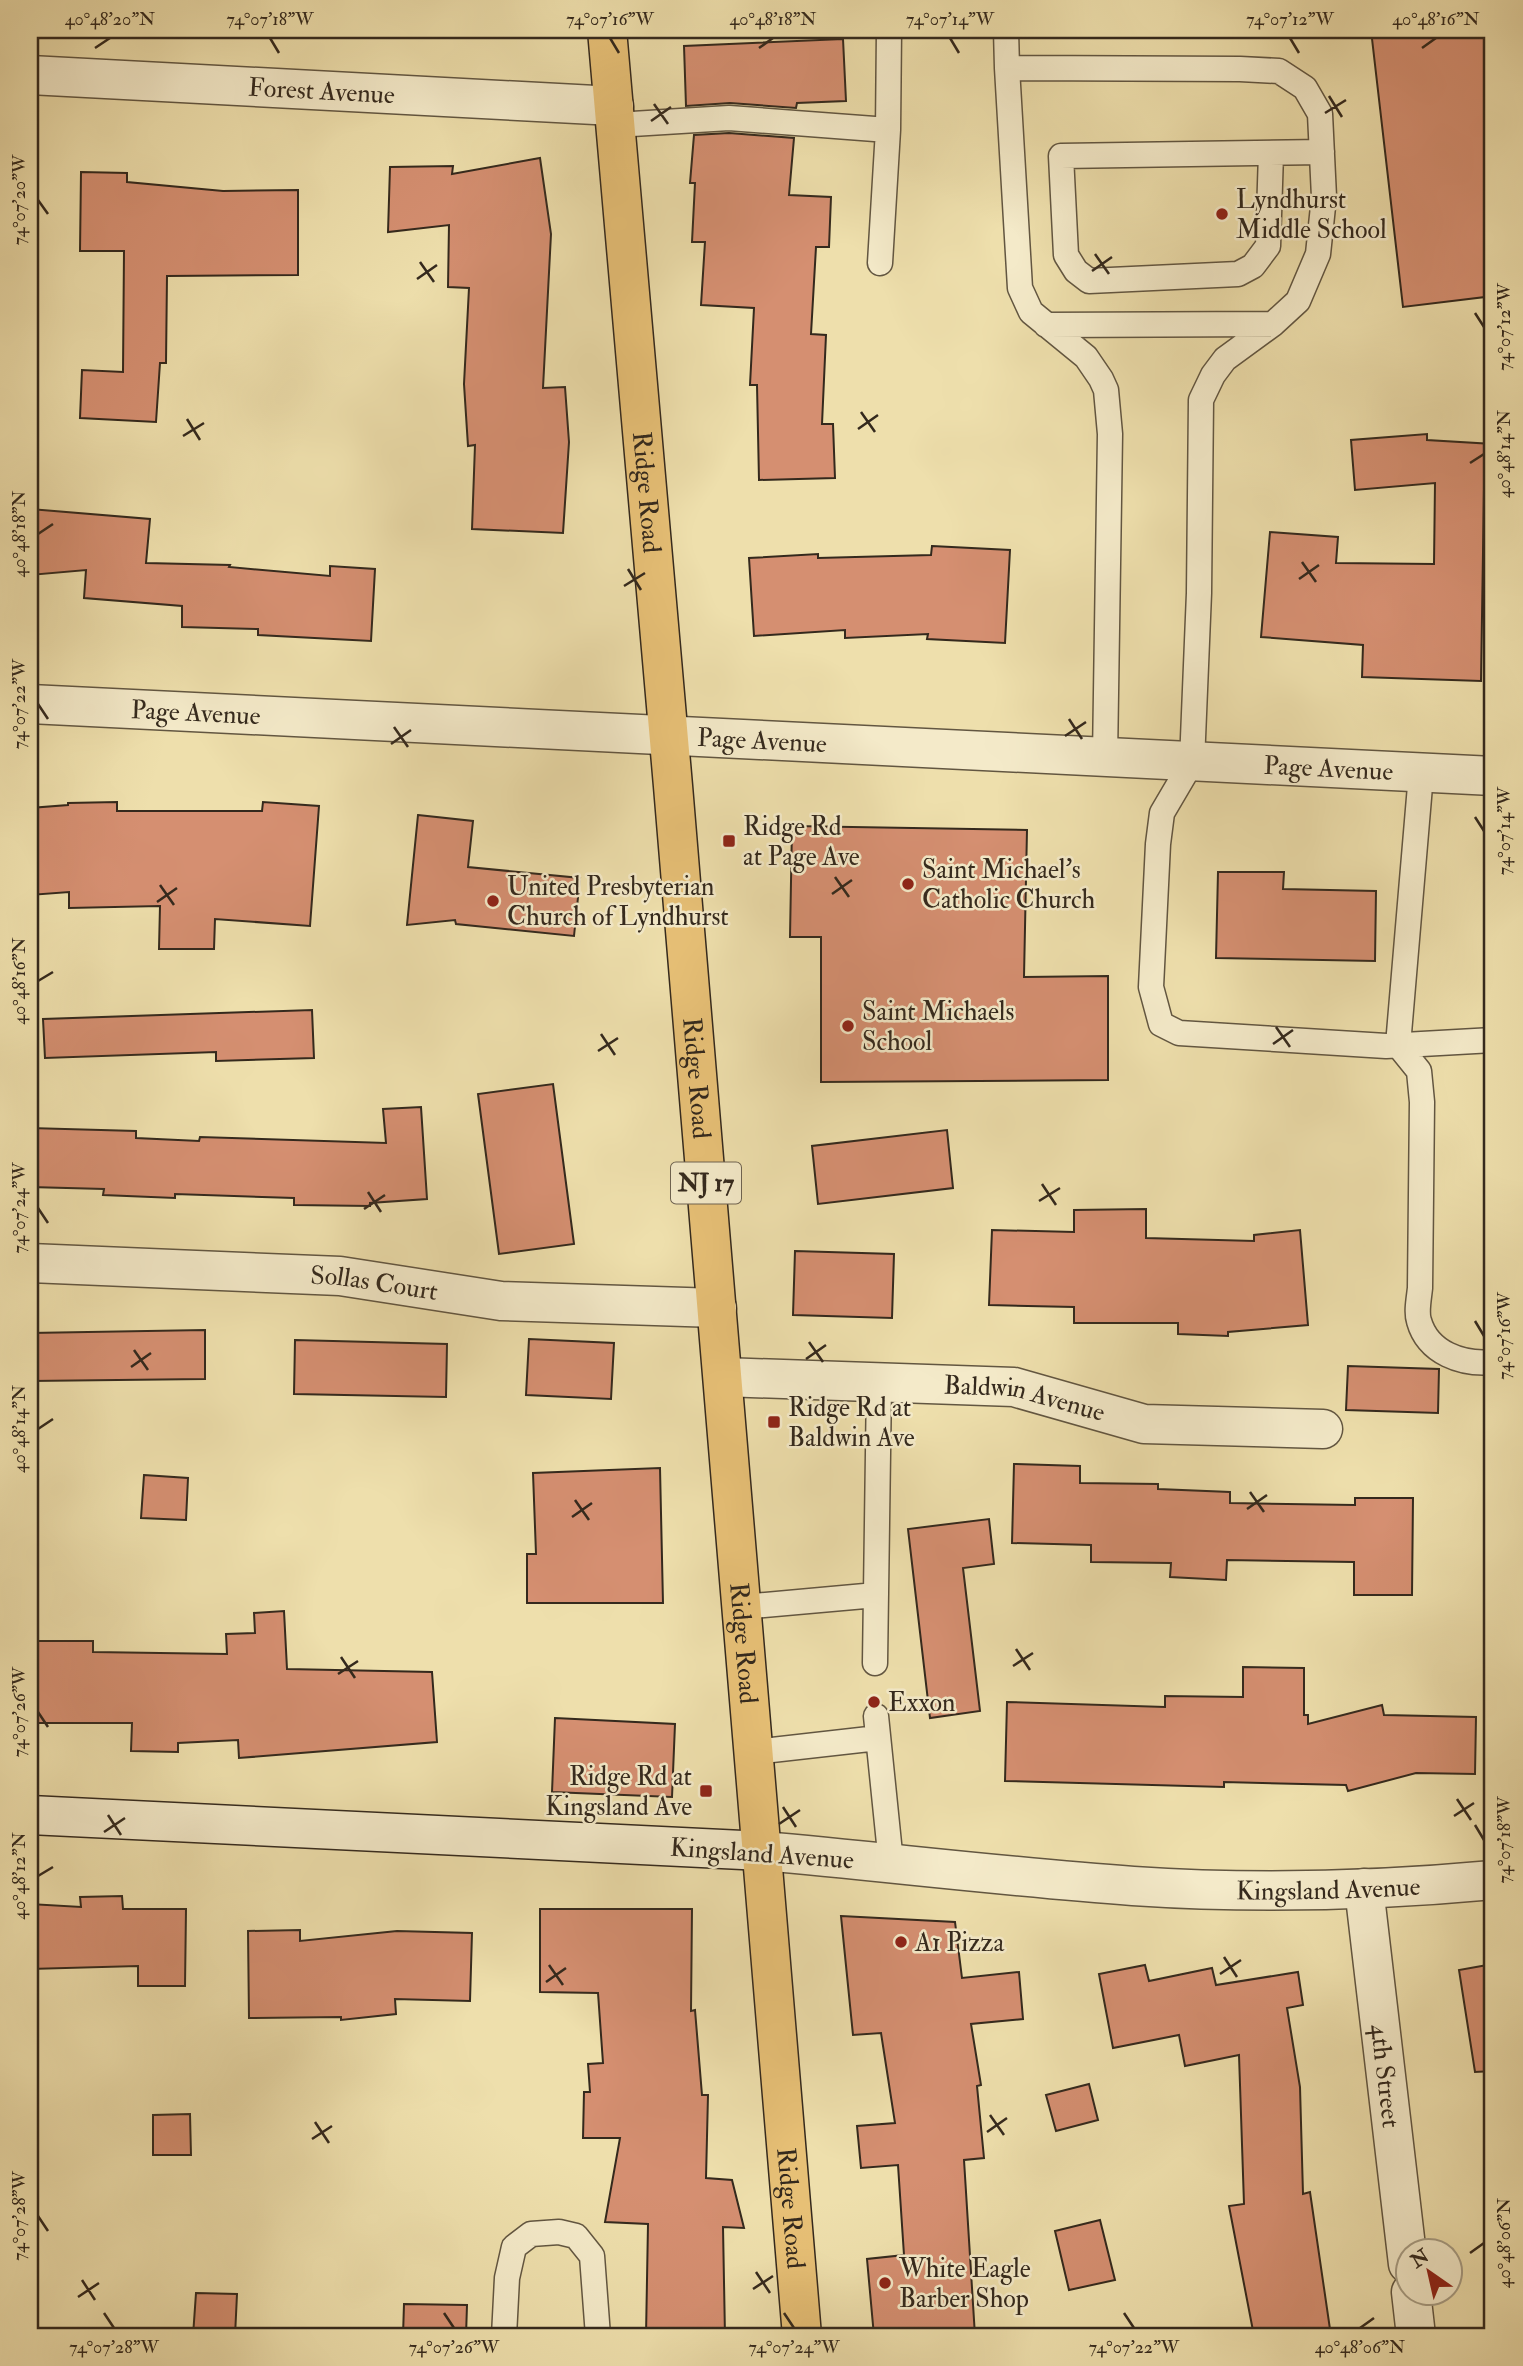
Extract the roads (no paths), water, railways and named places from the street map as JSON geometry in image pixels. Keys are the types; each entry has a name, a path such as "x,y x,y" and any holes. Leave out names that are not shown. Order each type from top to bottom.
{"main road":[{"name":"Ridge Road","path":"607,30 802,2336"}],"street":[{"name":"Forest Avenue","path":"30,75 615,115"},
{"name":"Page Avenue","path":"30,704 1493,776"},
{"name":"Sollas Court","path":"30,1263 340,1276 501,1301 717,1308"},
{"name":"Baldwin Avenue","path":"723,1377 1014,1387 1144,1424 1323,1429"},
{"name":"Kingsland Avenue","path":"30,1815 763,1851 1134,1886 1256,1890 1364,1888 1493,1880"},
{"name":"4th Street","path":"1364,1888 1405,2236"},
{"path":"1413,2306 1416,2336"}],"lane":[{"path":"880,263 888,130 889,30"},
{"path":"1006,30 1020,288 1031,312 1086,357 1107,390 1110,434 1105,758"},
{"path":"1007,68 1279,71 1305,88 1320,114 1324,197 1318,254 1298,300 1273,324 1225,359 1213,375 1201,400 1199,593 1192,762 1161,813 1158,844 1151,988 1161,1024 1179,1033 1398,1045 1493,1040"},
{"path":"615,115 729,118 888,130"},
{"path":"1271,153 1268,246 1253,266 1238,274 1089,281 1076,271 1066,255 1061,156 1322,152"},
{"path":"1046,325 1273,324"},
{"path":"1421,774 1398,1045 1419,1071 1422,1102 1418,1319 1427,1341 1451,1358 1493,1362"},
{"path":"875,1663 879,1383"},
{"path":"742,1607 876,1595"},
{"path":"754,1752 877,1727 891,1863"},
{"path":"504,2336 507,2278 514,2247 531,2234 559,2232 576,2236 592,2256 598,2336"}],"place":[{"name":"Lyndhurst Middle School","path":"1222,214"},
{"name":"Ridge Rd at Page Ave","path":"729,841"},
{"name":"Saint Michael's Catholic Church","path":"908,884"},
{"name":"United Presbyterian Church of Lyndhurst","path":"493,901"},
{"name":"Saint Michaels School","path":"848,1026"},
{"name":"Ridge Rd at Baldwin Ave","path":"774,1422"},
{"name":"Exxon","path":"874,1702"},
{"name":"Ridge Rd at Kingsland Ave","path":"706,1791"},
{"name":"A1 Pizza","path":"901,1942"},
{"name":"White Eagle Barber Shop","path":"885,2283"}]}
